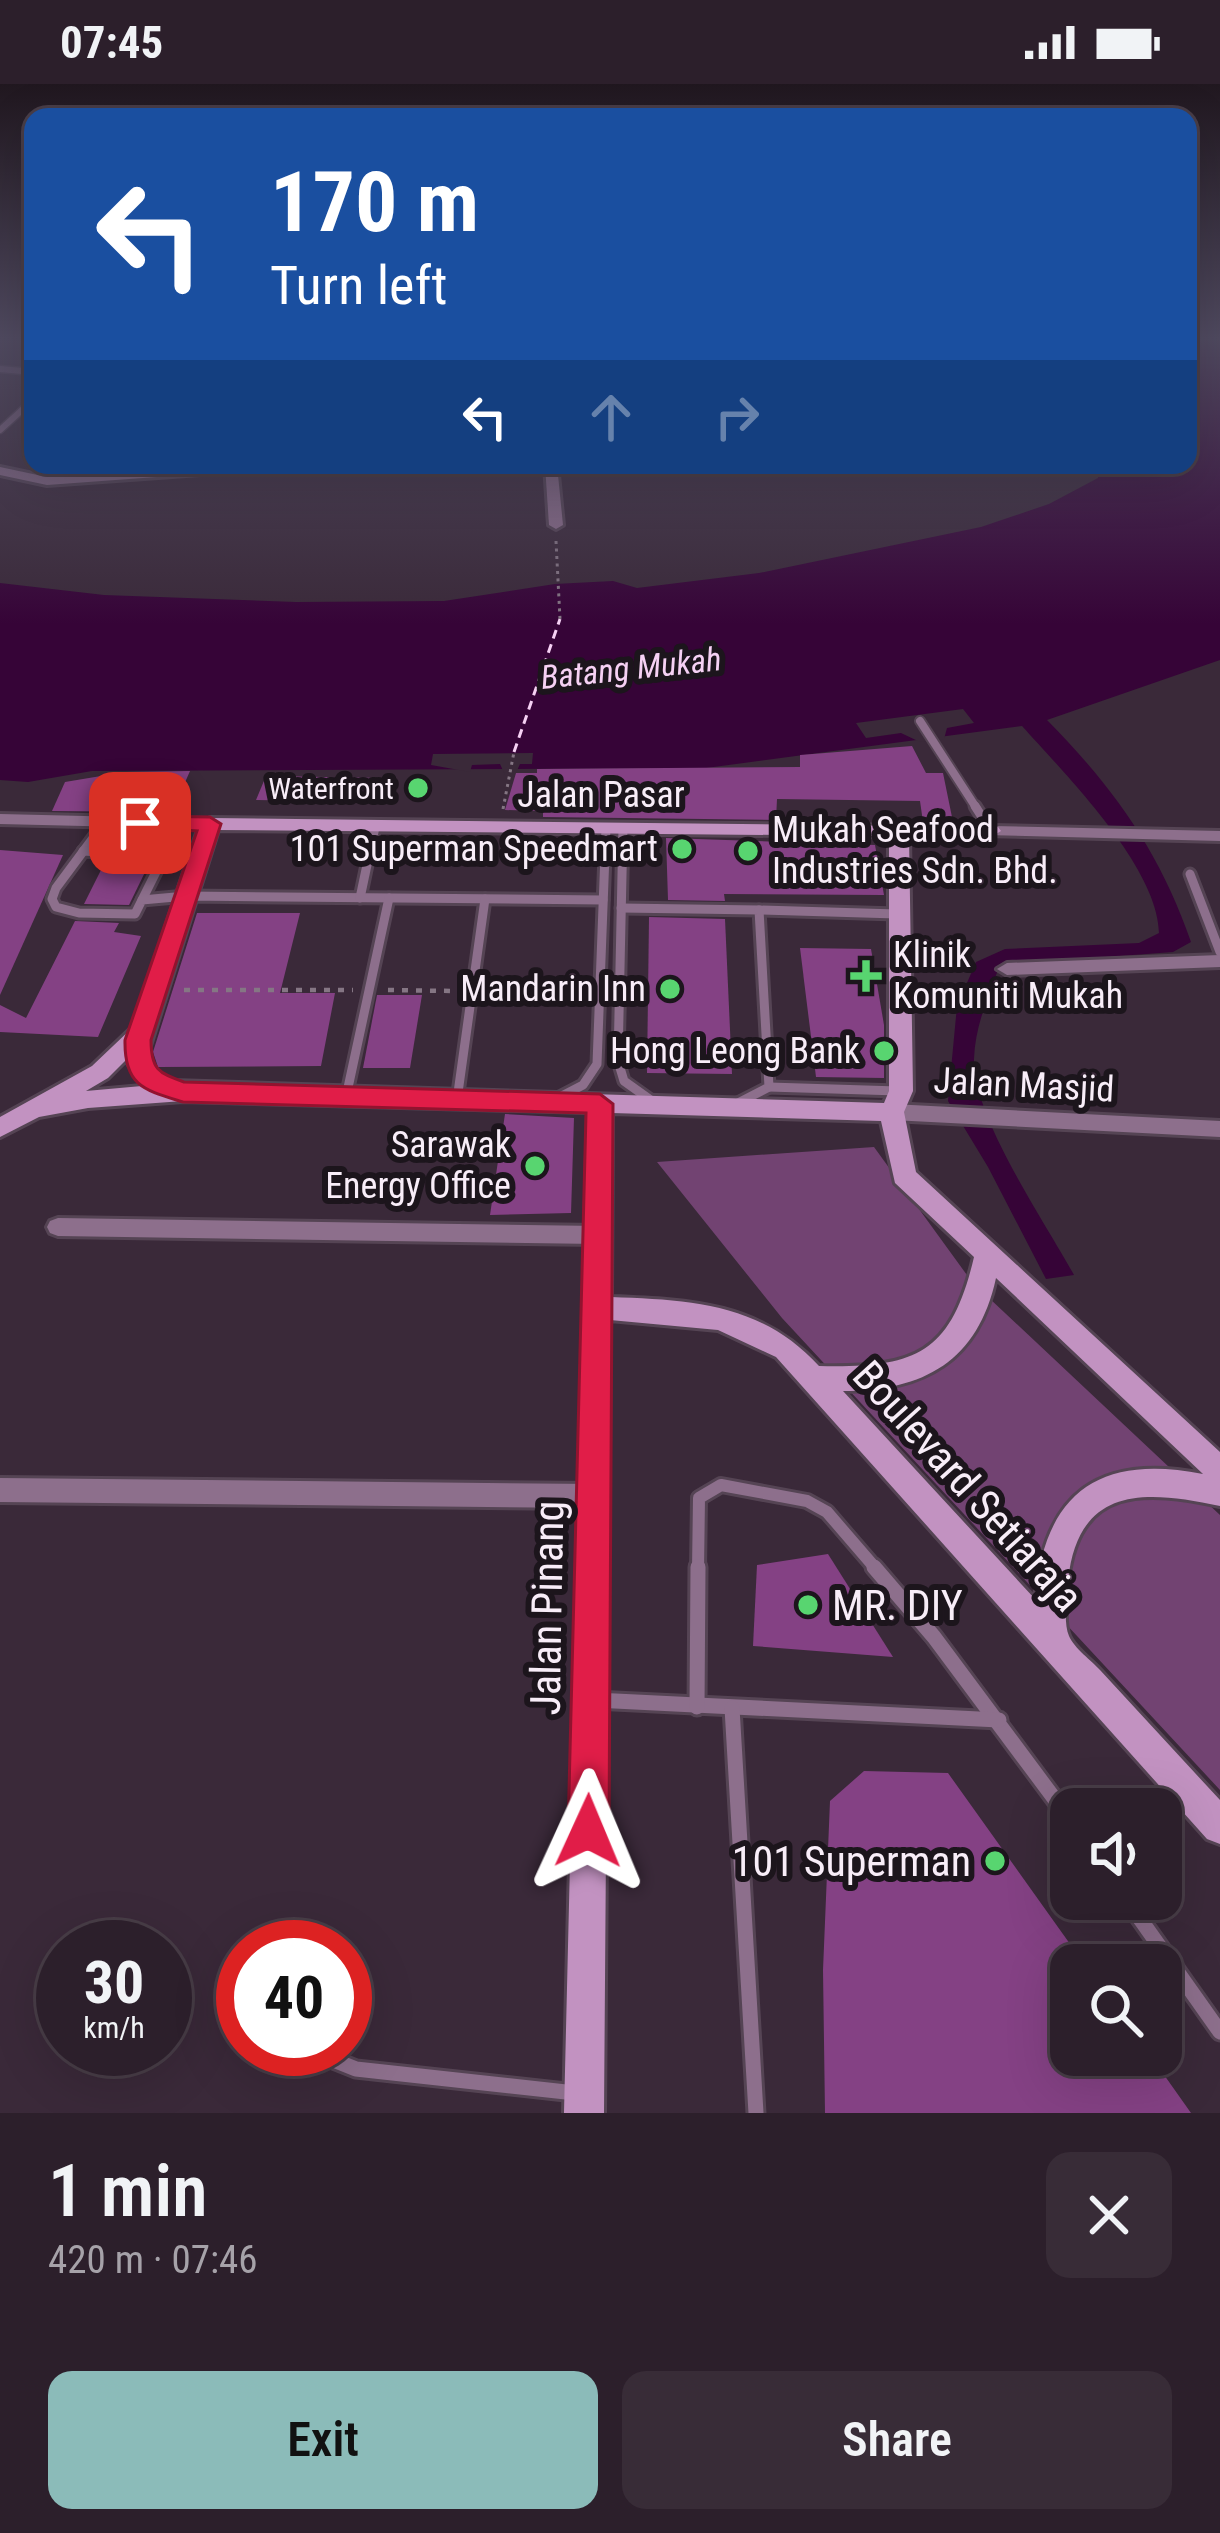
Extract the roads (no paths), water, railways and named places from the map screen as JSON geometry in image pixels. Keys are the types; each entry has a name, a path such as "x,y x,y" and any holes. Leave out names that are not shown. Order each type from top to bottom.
{"street":[{"path":"0,471 47,481 144,474"},
{"path":"551,474 556,525"},
{"path":"0,819 210,824 136,1052 142,1073 157,1085 183,1092"},
{"name":"Jalan Pasar","path":"210,824 992,831"},
{"name":"Jalan Masjid","path":"899,830 896,1101 928,1113 1220,1129"},
{"path":"992,831 1220,836"},
{"path":"1007,969 1220,957"},
{"path":"0,1128 100,1072 142,1027"},
{"path":"31,1110 88,1099 183,1092 728,1107 896,1101 904,1176 1220,1471"},
{"name":"Jalan Pinang","path":"584,2103 600,1104"},
{"path":"58,1227 598,1235"},
{"path":"813,1378 883,1378 931,1364 966,1330 982,1288 987,1257"},
{"name":"Boulevard Setiaraja","path":"597,1308 703,1313 737,1321 786,1349 1220,1826"},
{"path":"1053,1642 1048,1596 1051,1562 1059,1533 1078,1509 1130,1481 1164,1480 1220,1492"},
{"path":"0,1490 593,1496"}],"lane":[{"path":"920,721 992,831"},
{"path":"83,850 147,856 156,861 157,870 129,916 56,907 52,899 56,888 83,850 105,822"},
{"path":"360,898 375,826"},
{"path":"540,1102 583,1085 597,1064 603,900 614,828"},
{"path":"614,828 621,908 618,1061 632,1089 660,1105"},
{"path":"1190,874 1220,957"},
{"path":"142,900 186,896 603,900"},
{"path":"346,1097 389,898"},
{"path":"457,1100 484,899"},
{"path":"621,908 897,914"},
{"path":"759,910 769,1087"},
{"path":"728,1107 769,1087 896,1101"},
{"path":"698,1707 695,1505 706,1491 721,1485 807,1501 827,1512 999,1720 1050,1792"},
{"path":"590,1700 999,1720"},
{"path":"732,1708 756,2113"},
{"path":"1141,1920 1220,2032"},
{"path":"372,2071 584,2103"}],"water":[{"name":"Batang Mukah","path":"1197,435 1220,435 1220,660 1047,720 1132,823 1165,879 1191,942 1173,952 1038,962 998,970 975,1047 977,1082 997,1138 1074,1275 1046,1279 948,1101 957,1006 976,962 1005,949 1139,943 1159,933 1155,907 1127,851 1022,726 706,768 92,771 28,782 0,780 0,583 104,595 296,602 444,601 555,584 613,581 637,588 759,573 981,527 1049,504 1098,474 1197,474"}],"place":[{"name":"Waterfront","path":"418,788"},
{"name":"101 Superman Speedmart","path":"682,849"},
{"name":"Mukah Seafood Industries Sdn. Bhd.","path":"748,851"},
{"name":"Klinik Komuniti Mukah","path":"866,976"},
{"name":"Mandarin Inn","path":"670,989"},
{"name":"Hong Leong Bank","path":"884,1051"},
{"name":"Sarawak Energy Office","path":"535,1166"},
{"name":"MR. DIY","path":"808,1605"},
{"name":"101 Superman","path":"995,1861"}]}
